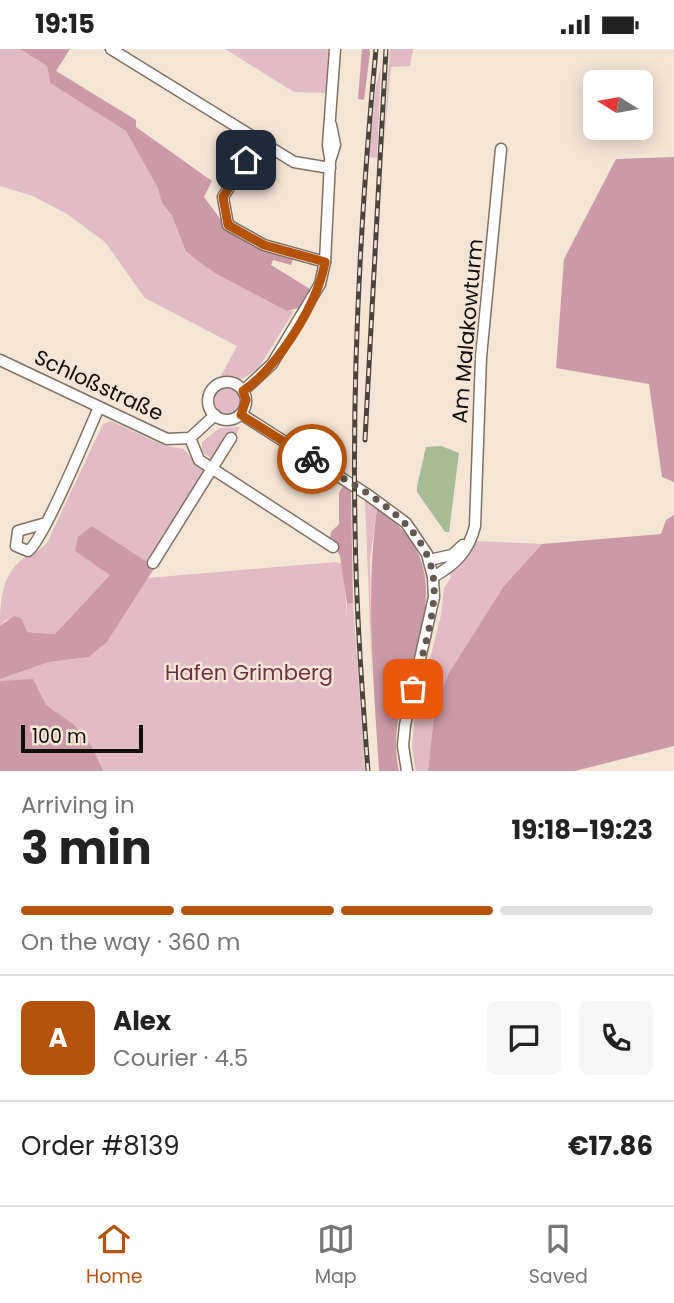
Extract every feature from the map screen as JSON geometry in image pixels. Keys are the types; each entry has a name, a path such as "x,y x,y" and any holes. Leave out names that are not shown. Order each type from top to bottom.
{"street":[{"path":"243,391 264,374 279,354 317,292 325,262 330,163 335,145 331,125 335,49"},
{"path":"114,50 294,162 330,163"},
{"path":"258,141 223,197 228,225 264,245 325,262"},
{"name":"Am Malakowturm","path":"433,577 456,562 473,534 481,356 501,149"},
{"name":"Schloßstraße","path":"0,360 156,435 179,440 190,437"},
{"path":"231,383 243,391 246,400 241,415 228,420 215,415 209,402 211,392 217,385 231,383"},
{"path":"46,523 99,407"},
{"path":"215,415 190,437 199,460 333,547"},
{"path":"241,415 395,513 417,535 429,560 433,577 430,620 405,725 403,745 407,771"},
{"path":"153,563 231,438"},
{"name":"Am Malakowturm","path":"429,560 458,551 468,536 474,515"}],"green space":[{"path":"0,49 20,49 47,66 50,83 126,131 159,188 162,203 172,216 186,253 287,311 294,311 258,369 242,379 221,376 237,346 145,298 105,242 67,214 33,196 0,186"},
{"path":"225,49 328,49 326,93 294,92"},
{"path":"390,49 413,49 410,66 391,67 383,153"},
{"path":"381,66 377,158 369,157 376,86"},
{"path":"228,388 237,392 241,401 237,410 228,414 219,410 215,401 219,392"},
{"path":"111,421 165,446 184,449 195,463 206,471 150,564 92,526 75,551 111,574 55,634 27,632 22,619 6,620 0,626 1,601 8,576 22,559 47,543 103,424"},
{"path":"240,427 236,435 231,431 224,436 213,461 202,451 202,442 220,428"},
{"path":"365,500 377,508 370,559 372,678"},
{"path":"475,541 542,544 504,586 450,673 435,707 428,771 416,771 412,748 414,723 441,615 444,588 451,577 449,572 463,561"},
{"name":"Hafen Grimberg","path":"336,562 343,564 347,618 347,604 353,603 365,771 0,771 0,679 49,662 89,657 107,642 148,578"}],"shaded area":[{"path":"20,49 70,49 56,71 136,120 136,127 212,181 204,197 224,224 269,251 293,259 291,265 273,260 271,265 310,289 299,308 287,311 215,273 186,252 172,216 162,203 158,188 126,131 50,83 47,66"},
{"path":"362,49 369,49 370,53 364,100 358,99"},
{"path":"674,157 674,482 662,477 649,384 556,368 564,259 616,159"},
{"path":"441,446 459,453 449,532 445,532 417,492 426,447"},
{"path":"343,486 351,492 353,603 347,604 340,556 330,538 331,532 339,524 339,493"},
{"path":"377,508 408,537 423,567 426,599 421,632 402,700 396,735 399,771 379,771 371,607"},
{"path":"674,515 674,746 575,771 428,771 435,707 449,673 504,586 542,544 661,534 666,520"},
{"path":"92,526 155,567 107,642 89,657 49,662 0,679 0,626 14,616 22,619 27,632 55,634 110,575 75,551 78,537"},
{"path":"33,679 46,705 73,724 92,747 103,771 0,771 0,681"}],"railway":[{"path":"368,771 357,588 354,467 362,228 376,49"},
{"path":"365,440 386,49"}],"way so far":[{"path":"312,459 395,513 417,535 427,554 432,569 434,597 413,689"}],"route":[{"path":"246,160 223,197 228,225 264,245 325,262 317,292 288,341 264,374 243,391 246,405 241,415 312,459"}]}
